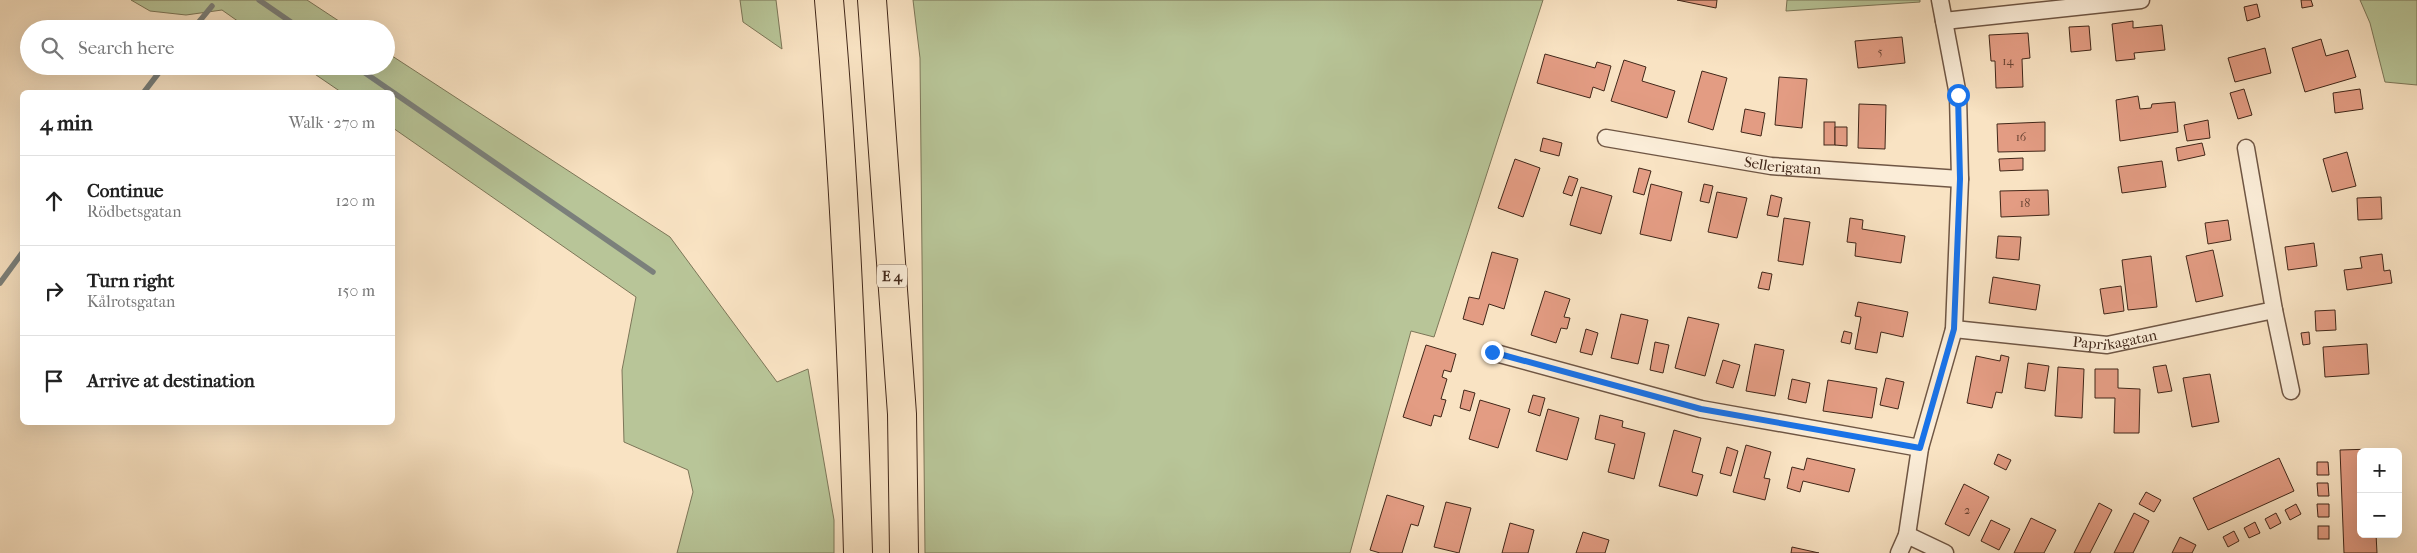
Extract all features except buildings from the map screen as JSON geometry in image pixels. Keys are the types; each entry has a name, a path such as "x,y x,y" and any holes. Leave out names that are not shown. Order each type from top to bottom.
{"highway":[{"path":"828,0 838,102 855,421 858,553"},
{"name":"E 4","path":"872,0 902,414 904,553"}],"street":[{"path":"1899,553 1906,535 1920,448 1954,329 1960,179 1958,95 1940,0"},
{"path":"1944,21 2141,0"},
{"name":"Sellerigatan","path":"1606,138 1771,166 1960,179"},
{"path":"2246,148 2274,310 2291,391"},
{"name":"Paprikagatan","path":"1954,329 2107,345 2274,310"},
{"path":"1492,352 1701,409 1920,448"},
{"path":"1906,535 1944,553"}],"green space":[{"path":"131,0 307,0 337,20 236,20 222,10 186,15 150,11"},
{"path":"740,0 776,0 782,49 743,22"},
{"path":"913,0 1543,0 1434,337 1411,331 1350,553 925,553 920,58"},
{"path":"1787,0 1920,0 1920,2 1786,11"},
{"path":"2360,0 2417,0 2417,85 2385,82 2370,23"},
{"path":"395,58 670,237 777,382 808,369 834,520 834,553 677,553 693,492 688,470 624,442 622,370 636,297 395,129 395,90 338,90 316,75 395,75"}],"waterway":[{"path":"259,0 288,20"},
{"path":"200,20 212,6"},
{"path":"146,90 157,75"},
{"path":"368,75 390,90"},
{"path":"395,94 653,272"},
{"path":"0,283 20,256"}],"route":[{"path":"1492,352 1701,409 1920,448 1954,329 1960,179 1958,95"}]}
